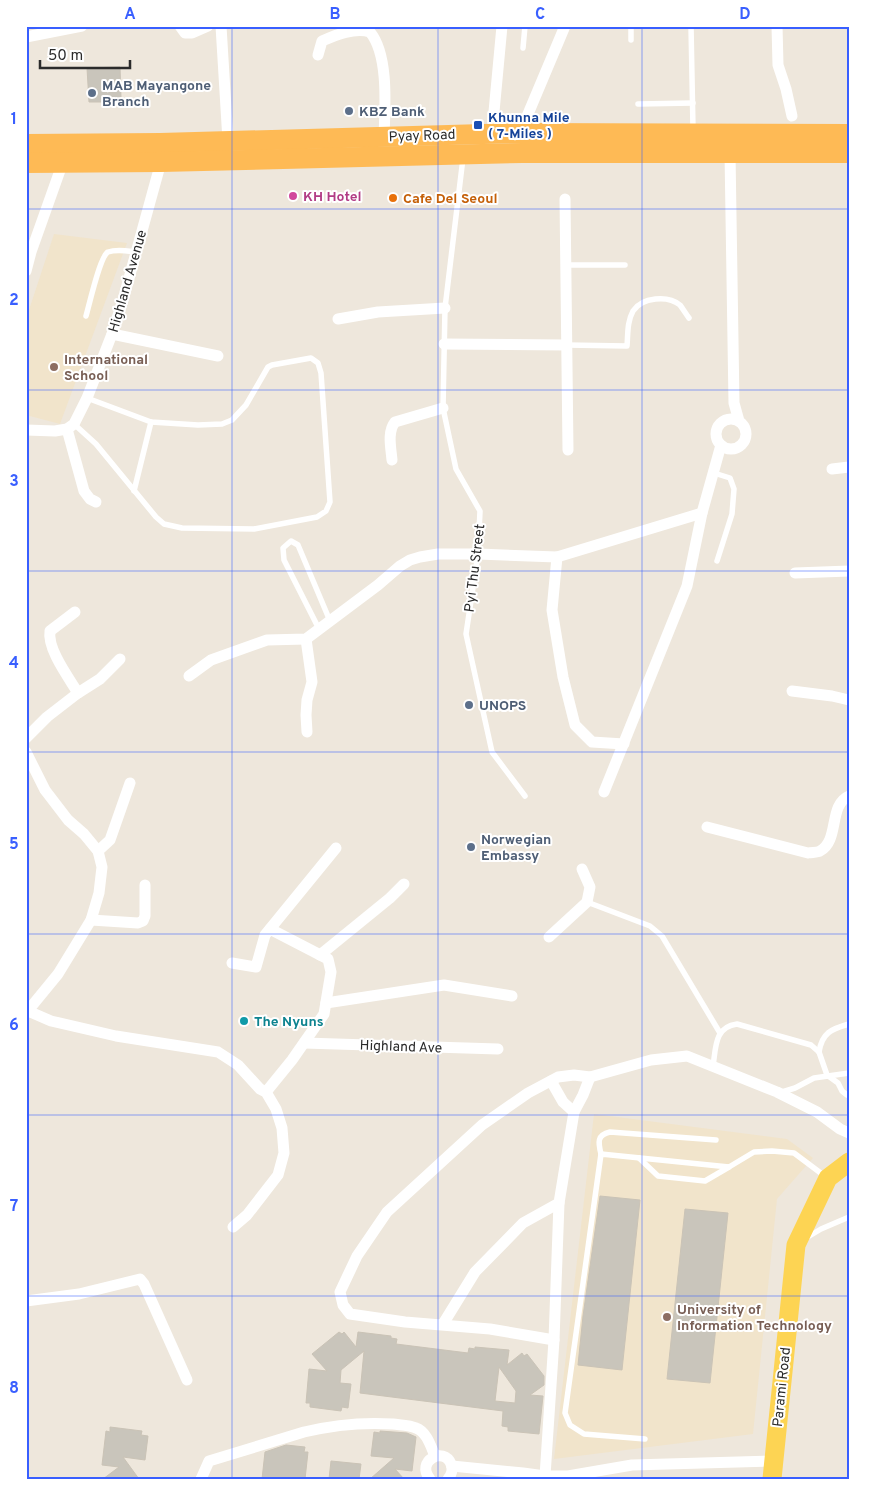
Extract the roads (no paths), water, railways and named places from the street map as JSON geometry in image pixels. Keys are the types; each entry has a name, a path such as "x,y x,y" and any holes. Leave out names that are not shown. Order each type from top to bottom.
{"highway":[{"name":"Pyay Road","path":"26,163 64,162 160,152 228,141 492,133 521,143 730,153 849,153"},
{"name":"Pyay Road","path":"26,144 160,152 463,154 521,143 694,134 849,134"}],"main road":[{"name":"Parami Road","path":"773,1470 796,1245 828,1178 849,1162"}],"street":[{"path":"26,38 82,26"},
{"path":"180,26 185,33 192,33 208,26"},
{"path":"221,26 228,141"},
{"path":"492,133 502,26"},
{"path":"521,143 565,26"},
{"path":"777,26 778,65 792,116"},
{"path":"318,55 322,41 333,36 365,30 370,32 376,39 385,85 384,136"},
{"name":"Highland Avenue","path":"70,426 87,398 112,334 136,252 160,152"},
{"path":"730,153 734,403 739,421"},
{"path":"26,271 64,162"},
{"path":"566,199 568,450"},
{"path":"338,319 378,312 445,308"},
{"path":"112,334 218,356"},
{"path":"444,344 566,345"},
{"path":"392,460 390,432 395,422 443,408"},
{"path":"730,419 743,424 746,434 743,443 731,449 722,445 716,437 716,432 721,423 730,419"},
{"path":"26,430 55,431 70,426 84,491 90,499 96,502"},
{"path":"604,792 687,586 702,513 722,445"},
{"path":"832,469 849,468"},
{"path":"189,676 211,660 267,640 306,639 410,560 438,554 557,557 702,513"},
{"path":"557,557 552,610 563,677 575,725 592,742 624,744"},
{"path":"795,573 849,571"},
{"path":"75,612 50,631 49,637 52,647 78,693"},
{"path":"306,639 312,682 306,715 307,732"},
{"path":"26,738 47,717 100,679 120,659"},
{"path":"792,691 849,700"},
{"path":"26,752 45,790 68,820 84,834 98,851 102,867 99,893 91,920 58,974 27,1010 51,1020 116,1036 218,1052 238,1065 266,1092 276,1109 282,1128 284,1153 278,1175 247,1215 233,1227"},
{"path":"98,851 110,840 130,783"},
{"path":"707,827 808,853 819,852 828,845 839,804 849,796"},
{"path":"232,963 256,967 265,935 336,848"},
{"path":"549,937 588,902 590,887 582,869"},
{"path":"324,957 404,884"},
{"path":"91,920 138,923 143,921 145,916 145,886"},
{"path":"266,1092 292,1060 324,1014 331,972 324,957 270,930"},
{"path":"326,1002 444,985 512,996"},
{"name":"Highland Ave","path":"304,1043 498,1049"},
{"path":"554,1340 490,1329 405,1322 350,1314 342,1305 340,1292 357,1256 387,1212 482,1125 528,1093 558,1077 574,1075 590,1077 651,1060 687,1056 777,1092 817,1112 849,1133"},
{"path":"544,1476 554,1340 559,1203 574,1112 584,1095 590,1077"},
{"path":"551,1081 563,1102 574,1112"},
{"path":"443,1324 475,1272 523,1223 559,1203"},
{"path":"26,1301 80,1294 140,1279 144,1284 187,1380"},
{"path":"200,1479 209,1461 316,1429 368,1422 418,1428 430,1442 435,1456"},
{"path":"430,1479 426,1474 426,1465 435,1456 439,1456 447,1459 452,1466 451,1475 448,1479"},
{"path":"452,1466 544,1476 595,1475 632,1465 773,1470"}],"lane":[{"path":"523,48 525,26"},
{"path":"631,26 631,40"},
{"path":"691,26 694,134"},
{"path":"638,104 693,103"},
{"name":"Pyi Thu Street","path":"463,154 445,308 443,408 456,469 480,511 478,554 466,634 492,752 525,796"},
{"path":"86,316 105,255 118,250 136,252"},
{"path":"566,265 625,265"},
{"path":"566,345 628,346 628,324 634,309 644,302 655,298 679,305 689,318"},
{"path":"70,426 96,444 156,517 164,524 182,528 254,529 317,517 326,511 330,502 322,373 318,363 312,358 268,367 246,405 232,420 222,424 198,425 151,422 87,398"},
{"path":"134,491 151,422"},
{"path":"714,473 730,478 734,489 732,514 718,560"},
{"path":"319,629 284,560 282,548 291,541 298,545 330,621"},
{"path":"588,902 650,926 662,936 720,1033"},
{"path":"713,1066 720,1033 725,1028 737,1024 811,1045 819,1052"},
{"path":"849,1024 834,1029 821,1040 819,1052 827,1075 838,1083 842,1091 847,1095 849,1094"},
{"path":"777,1092 795,1088 814,1078 849,1073"},
{"path":"645,1440 584,1434 570,1426 565,1414 601,1154 598,1144 603,1134 610,1132 716,1140"},
{"path":"639,1158 658,1176 705,1181 754,1152 794,1153 828,1178"},
{"path":"601,1154 729,1166"},
{"path":"796,1245 820,1230 849,1217"}],"place":[{"name":"MAB Mayangone Branch","path":"92,93"},
{"name":"KBZ Bank","path":"349,111"},
{"name":"Khunna Mile ( 7-Miles )","path":"478,125"},
{"name":"KH Hotel","path":"293,196"},
{"name":"Cafe Del Seoul","path":"393,198"},
{"name":"International School","path":"54,367"},
{"name":"UNOPS","path":"469,705"},
{"name":"Norwegian Embassy","path":"471,847"},
{"name":"The Nyuns","path":"244,1021"},
{"name":"University of Information Technology","path":"667,1317"}]}
